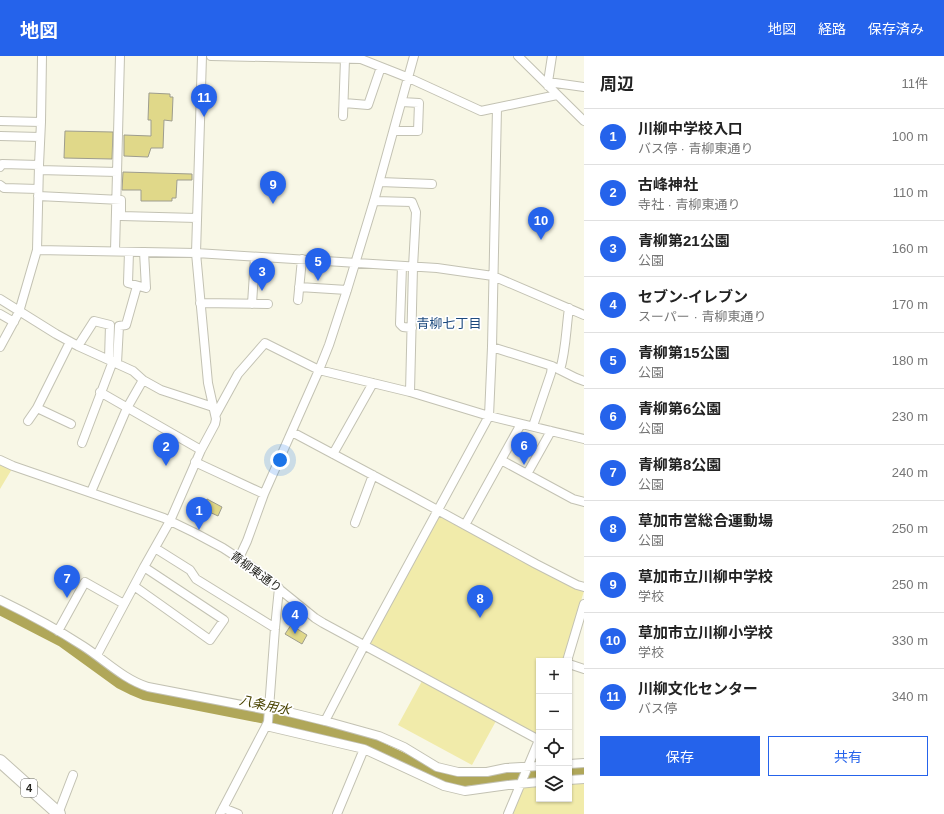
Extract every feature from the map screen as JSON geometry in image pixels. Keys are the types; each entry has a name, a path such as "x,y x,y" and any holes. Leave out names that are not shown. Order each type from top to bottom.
{"highway":[{"name":"4","path":"0,761 58,814"}],"street":[{"path":"0,347 19,312 37,250 42,56"},
{"path":"115,251 120,56"},
{"path":"97,655 170,521 216,419 208,383 196,253 202,56"},
{"path":"210,56 362,59 409,78 481,111 557,96"},
{"path":"239,558 248,541 264,494 329,345 348,290 380,182 414,56"},
{"path":"518,56 584,121"},
{"path":"548,84 552,56"},
{"path":"343,116 345,59"},
{"path":"344,103 368,105 381,67"},
{"path":"548,84 584,88"},
{"path":"394,131 418,131 419,103 402,102"},
{"path":"325,721 489,416 492,347 497,108"},
{"path":"0,121 41,122"},
{"path":"0,136 40,137"},
{"path":"0,167 2,164 39,168 117,172"},
{"path":"380,182 432,184"},
{"path":"0,185 4,188 38,193 121,200 121,216 197,218"},
{"path":"374,201 412,202 416,212 410,392"},
{"path":"37,250 196,253 438,268 493,276 584,315"},
{"path":"129,252 128,284 146,288 144,252"},
{"path":"252,304 255,257"},
{"path":"298,300 302,259"},
{"path":"402,266 400,324 403,327 412,328"},
{"path":"82,444 113,361 119,326 126,325 137,286"},
{"path":"299,287 348,290"},
{"path":"0,299 70,342 133,371 143,380 161,390 214,411"},
{"path":"200,303 268,304"},
{"path":"560,370 563,361 569,308"},
{"path":"0,314 14,322"},
{"path":"78,346 94,321 110,325 113,361"},
{"path":"28,421 37,408 70,342"},
{"path":"214,411 238,374 265,343 319,370 410,392 489,416 584,439"},
{"path":"492,347 552,366 584,381"},
{"path":"533,426 552,366"},
{"path":"91,492 127,407 143,380"},
{"path":"333,454 373,383"},
{"path":"101,392 201,450"},
{"path":"37,408 71,424"},
{"path":"465,525 522,424"},
{"path":"527,474 551,431"},
{"path":"292,432 536,564 577,585 584,587"},
{"name":"青柳東通り","path":"0,460 13,466 91,492 170,521 209,540 239,558 279,588 315,618 536,738"},
{"path":"501,460 572,499 584,502"},
{"path":"196,462 264,494"},
{"path":"355,523 373,475"},
{"path":"155,548 190,570 196,579 275,628"},
{"path":"134,586 210,640 224,620 144,568"},
{"path":"58,631 85,582 124,604"},
{"path":"238,814 222,811 267,724 279,588"},
{"path":"0,600 58,631 97,655 114,669 138,684 325,721 379,736 404,746 437,767 458,772 487,772 506,768 536,766"},
{"path":"568,658 584,604"},
{"path":"572,665 584,669"},
{"path":"267,724 364,749 444,786 465,791 521,782 536,782"},
{"path":"508,814 536,747"},
{"path":"337,814 364,749"},
{"path":"572,764 584,763"},
{"path":"58,814 73,775"},
{"path":"572,780 584,779"}],"shaded area":[{"path":"0,464 12,469 0,489"},
{"path":"440,514 584,591 564,658 536,658 536,733 369,645"},
{"path":"422,681 496,721 472,765 398,725"},
{"path":"584,782 584,814 511,814 523,786 536,785 536,802 572,802 572,783"}],"building":[{"path":"149,93 170,94 170,97 173,97 172,121 164,120 163,148 151,148 148,157 124,156 124,135 151,136 151,120 148,120"},
{"path":"65,131 113,132 112,159 64,158"},
{"path":"123,172 192,174 192,180 177,180 176,198 172,198 172,201 141,201 141,190 122,190"},
{"path":"207,499 222,507 218,516 203,509"},
{"path":"291,625 307,635 302,644 285,634"}],"waterway":[{"name":"八条用水","path":"0,609 62,641 120,683 144,694 358,738 441,777 454,780 536,773"},
{"name":"八条用水","path":"572,771 584,770"}],"place":[{"name":"川柳文化センター","path":"204,117"},
{"name":"草加市立川柳中学校","path":"273,204"},
{"name":"草加市立川柳小学校","path":"541,240"},
{"name":"青柳第15公園","path":"318,281"},
{"name":"青柳第21公園","path":"262,291"},
{"name":"青柳第6公園","path":"524,465"},
{"name":"古峰神社","path":"166,466"},
{"name":"川柳中学校入口","path":"199,530"},
{"name":"青柳第8公園","path":"67,598"},
{"name":"草加市営総合運動場","path":"480,618"},
{"name":"セブン-イレブン","path":"295,634"}],"district":[{"name":"青柳七丁目","path":"449,323"}]}
